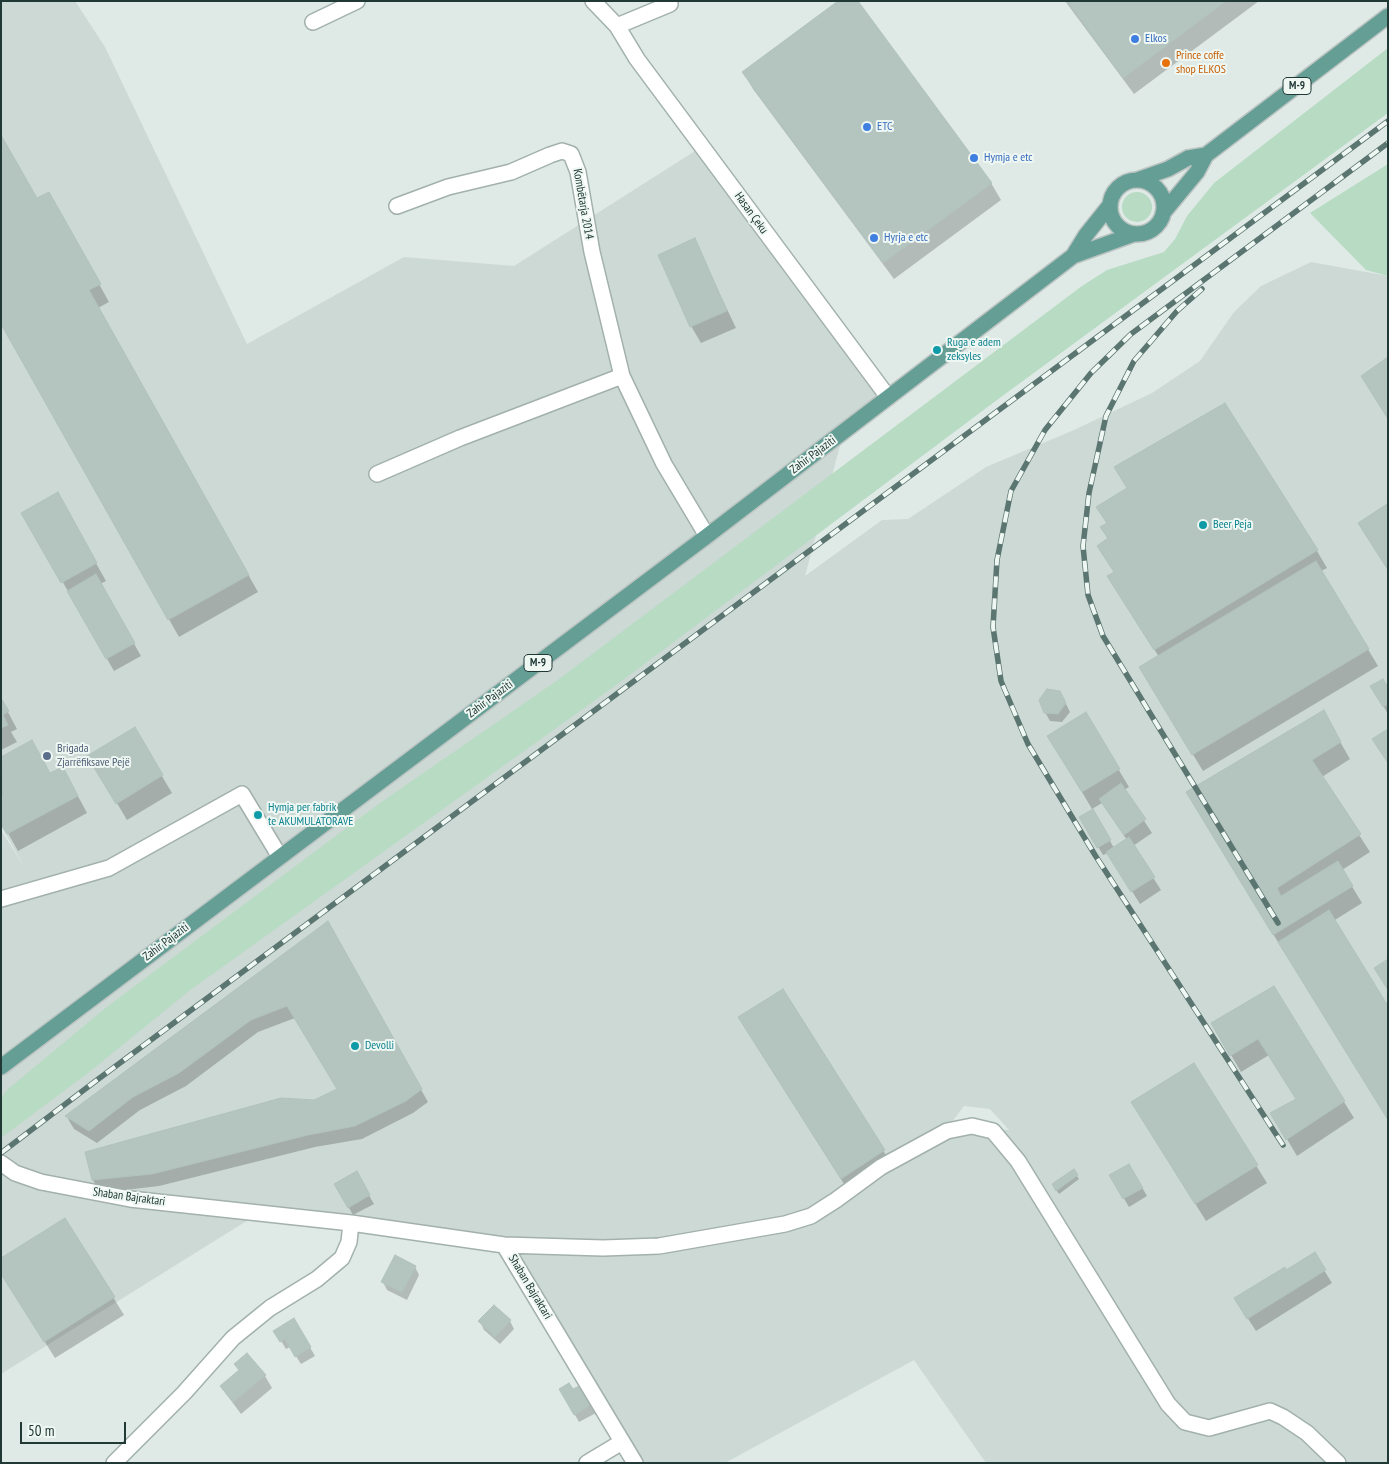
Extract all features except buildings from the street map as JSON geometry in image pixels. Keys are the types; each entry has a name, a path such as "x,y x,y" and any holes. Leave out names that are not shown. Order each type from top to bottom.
{"main road":[{"name":"M-9","path":"1134,234 1142,234 1156,227 1163,214 1197,172 1206,155 1388,16"},
{"name":"M-9","path":"1110,205 1112,196 1118,188 1127,182 1168,169 1188,158 1206,155"},
{"path":"1136,180 1146,182 1159,191 1163,198 1163,214"},
{"name":"Zahir Pajaziti","path":"1073,256 1086,235 1110,205"},
{"path":"1110,205 1114,222 1119,228 1134,234"},
{"name":"Zahir Pajaziti","path":"1,1067 707,536 1073,256 1134,234"}],"street":[{"path":"313,22 357,1"},
{"name":"Hasan Çeku","path":"593,1 617,26 637,59 888,397"},
{"path":"617,26 670,4"},
{"name":"Kombëtarja 2014","path":"397,206 448,187 511,172 562,151 571,154 578,172 592,252 622,376 664,464 707,536"},
{"path":"377,474 460,438 622,376"},
{"path":"1,899 109,868 242,794 280,857"},
{"path":"504,1245 603,1248 659,1246 785,1224 811,1216 881,1167 947,1131 972,1126 993,1131 1018,1161 1168,1404 1185,1422 1209,1428 1270,1411 1307,1433 1338,1463"},
{"name":"Shaban Bajraktari","path":"1,1163 15,1173 41,1182 130,1199 351,1223 504,1245 635,1463"},
{"path":"114,1463 184,1393 233,1338 270,1308 317,1279 342,1258 349,1242 351,1223"},
{"path":"587,1463 622,1442"}],"shaded area":[{"path":"1,1 75,1 105,47 247,344 404,257 514,266 703,146 888,397 844,431 805,576 882,520 908,519 986,467 1074,430 1152,393 1200,361 1234,312 1261,286 1311,262 1388,276 1388,1463 986,1463 914,1360 725,1463 635,1463 504,1245 261,1212 1,1374 1,830 25,868 1,826","holes":["964,1106 990,1109 1009,1130 948,1127"]}],"green space":[{"path":"1388,48 1388,113 1001,397 619,683 189,991 88,1073 1,1138 1,1098 7,1090 108,1006 380,803 555,682 1082,286 1107,270 1164,252 1175,239 1187,216 1214,183"},
{"path":"1388,164 1388,276 1366,270 1310,213"},
{"path":"1137,192 1148,196 1152,207 1148,218 1137,222 1126,218 1122,207 1126,196"}],"railway":[{"path":"1,1153 1388,121"},
{"path":"1283,1145 1095,855 1028,744 1001,681 993,627 997,560 1011,491 1045,430 1091,373 1131,334 1388,143"},
{"path":"1202,289 1177,311 1134,361 1106,416 1089,493 1083,546 1088,595 1103,636 1278,923"}],"place":[{"name":"Elkos","path":"1135,39"},
{"name":"Prince coffe shop ELKOS","path":"1166,63"},
{"name":"ETC","path":"867,127"},
{"name":"Hymja e etc","path":"974,158"},
{"name":"Hyrja e etc","path":"874,238"},
{"name":"Ruga e adem zeksyles","path":"937,350"},
{"name":"Beer Peja","path":"1203,525"},
{"name":"Brigada Zjarrëfiksave Pejë","path":"47,756"},
{"name":"Hymja per fabrik te AKUMULATORAVE","path":"258,815"},
{"name":"Devolli","path":"355,1046"}]}
